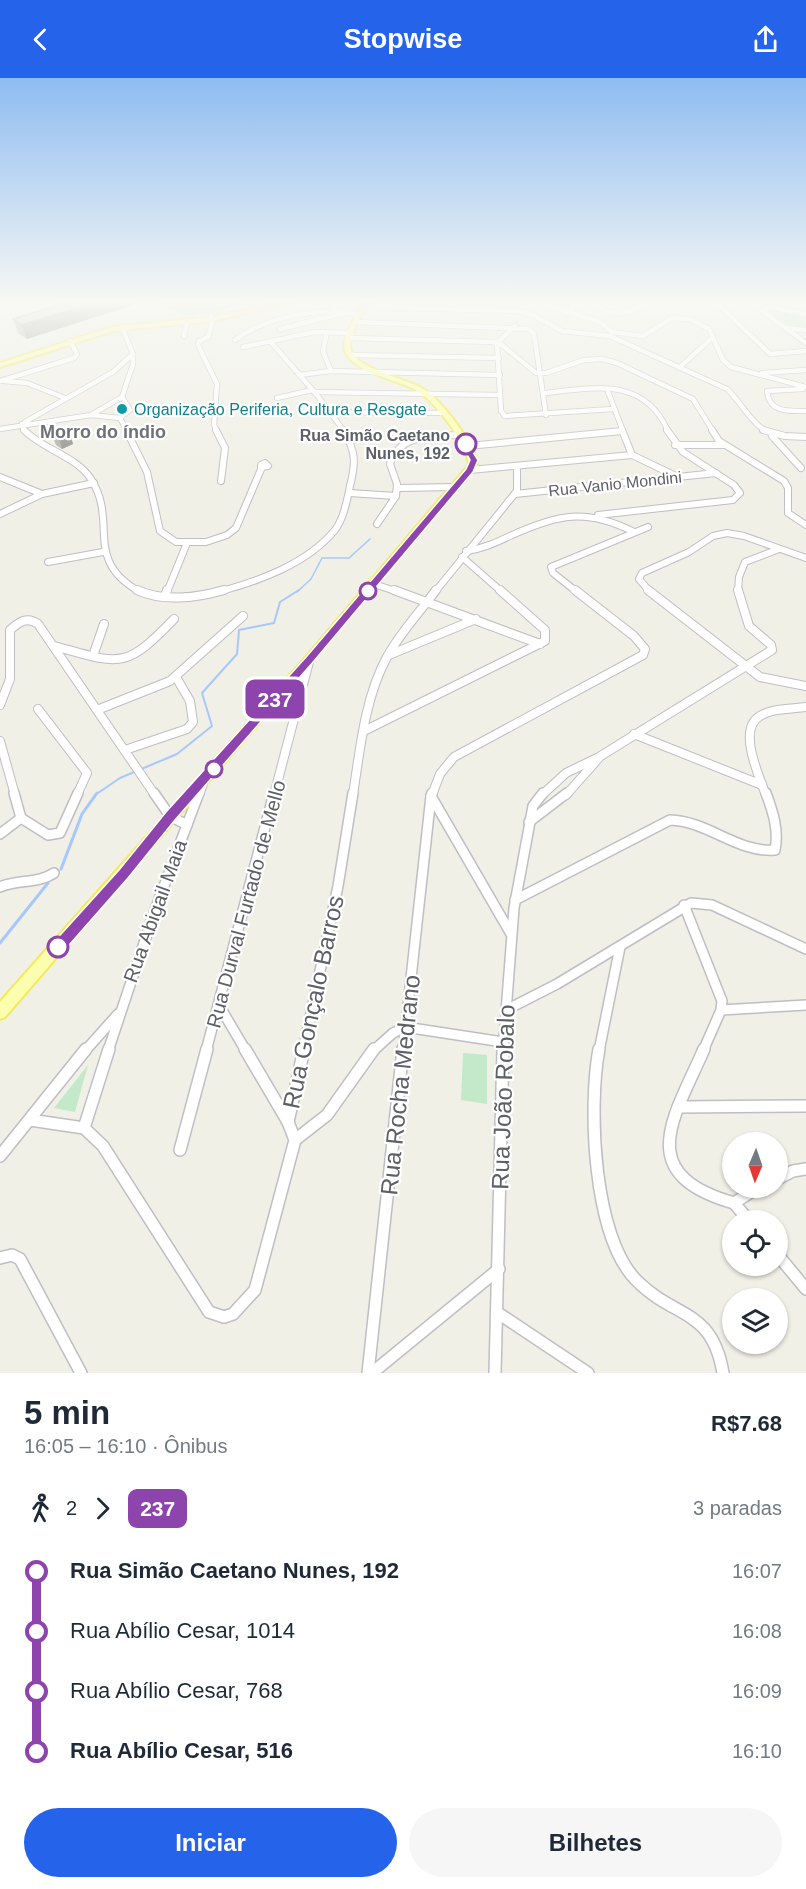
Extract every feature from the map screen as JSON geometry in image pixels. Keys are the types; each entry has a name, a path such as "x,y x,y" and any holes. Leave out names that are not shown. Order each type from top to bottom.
{"main road":[{"path":"0,1012 124,874 170,816 310,658 470,470 474,460 468,446 426,393 365,363"}],"street":[{"path":"0,381 56,363"},
{"path":"22,424 112,372 122,363"},
{"path":"91,415 122,397 133,363"},
{"path":"207,363 217,384 214,425 225,448 221,481"},
{"path":"22,424 24,431 87,474 94,483 99,501 104,552 114,573 141,592 165,596 224,590 268,576 296,562 321,544 337,527 349,493 356,459 355,450 330,412 289,363"},
{"path":"328,363 331,371"},
{"path":"499,363 501,411 506,417 613,409"},
{"path":"524,363 541,374 573,363"},
{"path":"539,363 546,415"},
{"path":"618,363 691,397 712,433 724,445 784,481 788,488 788,513 806,525"},
{"path":"673,363 718,384 735,395 756,426 788,451 801,468"},
{"path":"681,367 685,363"},
{"path":"726,363 806,388"},
{"path":"754,373 806,370"},
{"path":"299,375 331,371 500,375"},
{"path":"0,372 8,378"},
{"path":"0,381 27,383 65,399"},
{"path":"806,388 767,391 771,405 775,409 806,411"},
{"path":"464,554 482,549 562,516 576,513 598,515 738,498 739,490 675,446 654,406 624,391 607,389 544,393"},
{"path":"607,389 632,455"},
{"path":"277,398 313,391 500,395"},
{"path":"0,429 91,415 120,418 130,410 122,397"},
{"path":"330,412 441,413"},
{"path":"120,418 147,472 160,531 172,540 187,543 218,539 238,526 262,467"},
{"path":"468,446 622,431"},
{"path":"768,434 783,437 806,437"},
{"path":"377,524 396,496 398,488 391,460 402,446 424,436 458,435"},
{"path":"675,446 724,445"},
{"path":"470,470 517,468 632,455 678,477"},
{"path":"515,494 519,488 517,468"},
{"name":"Rua Vanio Mondini","path":"515,494 716,473"},
{"path":"0,477 42,494"},
{"path":"0,514 42,494 94,483"},
{"path":"398,488 456,487"},
{"path":"349,493 396,496"},
{"name":"Rua Gonçalo Barros","path":"295,1140 288,1122 344,855 364,730 375,686 387,656 464,554 515,494"},
{"path":"598,515 634,532 648,527"},
{"name":"Rua Rocha Medrano","path":"370,1373 431,796 440,774 454,757 643,655 645,649 634,636 551,570 555,563 634,532"},
{"path":"806,558 738,534 722,534 639,577 644,587 764,679 806,686"},
{"path":"165,596 187,543"},
{"name":"Rua João Robalo","path":"495,1373 503,1042 515,900 533,806 544,792 566,773 599,757 772,650 770,644 750,626 739,594 738,578 745,562 779,549"},
{"path":"48,562 104,552"},
{"path":"364,730 540,644 547,637 545,630 464,554"},
{"path":"374,584 430,602 540,644"},
{"path":"97,710 168,683 243,616"},
{"path":"0,705 10,679 10,630 16,624 28,619 38,624 54,646 170,816 187,825"},
{"path":"54,646 117,660 130,658 174,619"},
{"path":"387,656 476,619"},
{"path":"93,656 104,624"},
{"name":"Rua Durval Furtado de Mello","path":"180,1149 220,1007 310,658"},
{"path":"125,750 187,729 194,722 190,700 176,677"},
{"path":"515,900 670,820 686,820 760,852 775,850 778,834 751,742 753,722 767,713 806,707"},
{"path":"0,741 3,760 21,818 48,835 60,833 87,773 39,709"},
{"path":"634,734 762,785"},
{"name":"Rua João Robalo","path":"529,822 562,799 599,757"},
{"name":"Rua Abigail Maia","path":"84,1128 120,1012 206,777"},
{"path":"431,796 511,934"},
{"path":"0,834 21,818"},
{"path":"0,887 10,882 46,878 54,873"},
{"path":"506,1010 620,947 684,905 701,902 712,905 806,949"},
{"path":"684,905 720,991 722,1010 678,1107 667,1136 667,1146 674,1167 690,1185 734,1203 740,1210"},
{"path":"620,947 593,1088 593,1123 606,1222 618,1256 635,1280 692,1316 712,1334 719,1348 723,1373"},
{"path":"722,1010 738,1007 806,1005"},
{"path":"220,1007 288,1122"},
{"name":"Rua Abigail Maia","path":"0,1156 91,1043 120,1012"},
{"path":"30,1120 84,1128 103,1146 209,1312 224,1317 243,1307 258,1284 295,1140 320,1123 389,1034 405,1027 503,1042"},
{"path":"678,1107 806,1106"},
{"path":"788,1175 806,1169"},
{"path":"734,1203 742,1198"},
{"path":"0,1258 12,1255 20,1259 81,1373"},
{"path":"788,1267 806,1289"},
{"path":"370,1373 499,1269"},
{"path":"498,1313 588,1373"}],"green space":[{"path":"463,1053 487,1055 487,1104 461,1100"},
{"path":"88,1065 75,1112 54,1108"}],"building":[{"path":"64,430 70,434 59,439 52,435"}],"waterway":[{"path":"297,592 311,579 322,558 349,558 370,539"},
{"path":"96,794 120,778 177,754 212,726 202,693 237,654 239,630 274,623 280,602 299,590"},
{"path":"61,869 82,814 96,794"},
{"path":"0,943 48,883"}],"bus line":[{"name":"237","path":"58,947 124,874 170,816 310,658 470,470 474,460 466,444"}],"place":[{"name":"Organização Periferia, Cultura e Resgate","path":"122,409"},
{"name":"Rua Simão Caetano Nunes, 192","path":"466,444"}],"district":[{"name":"Morro do índio","path":"103,432"}]}
